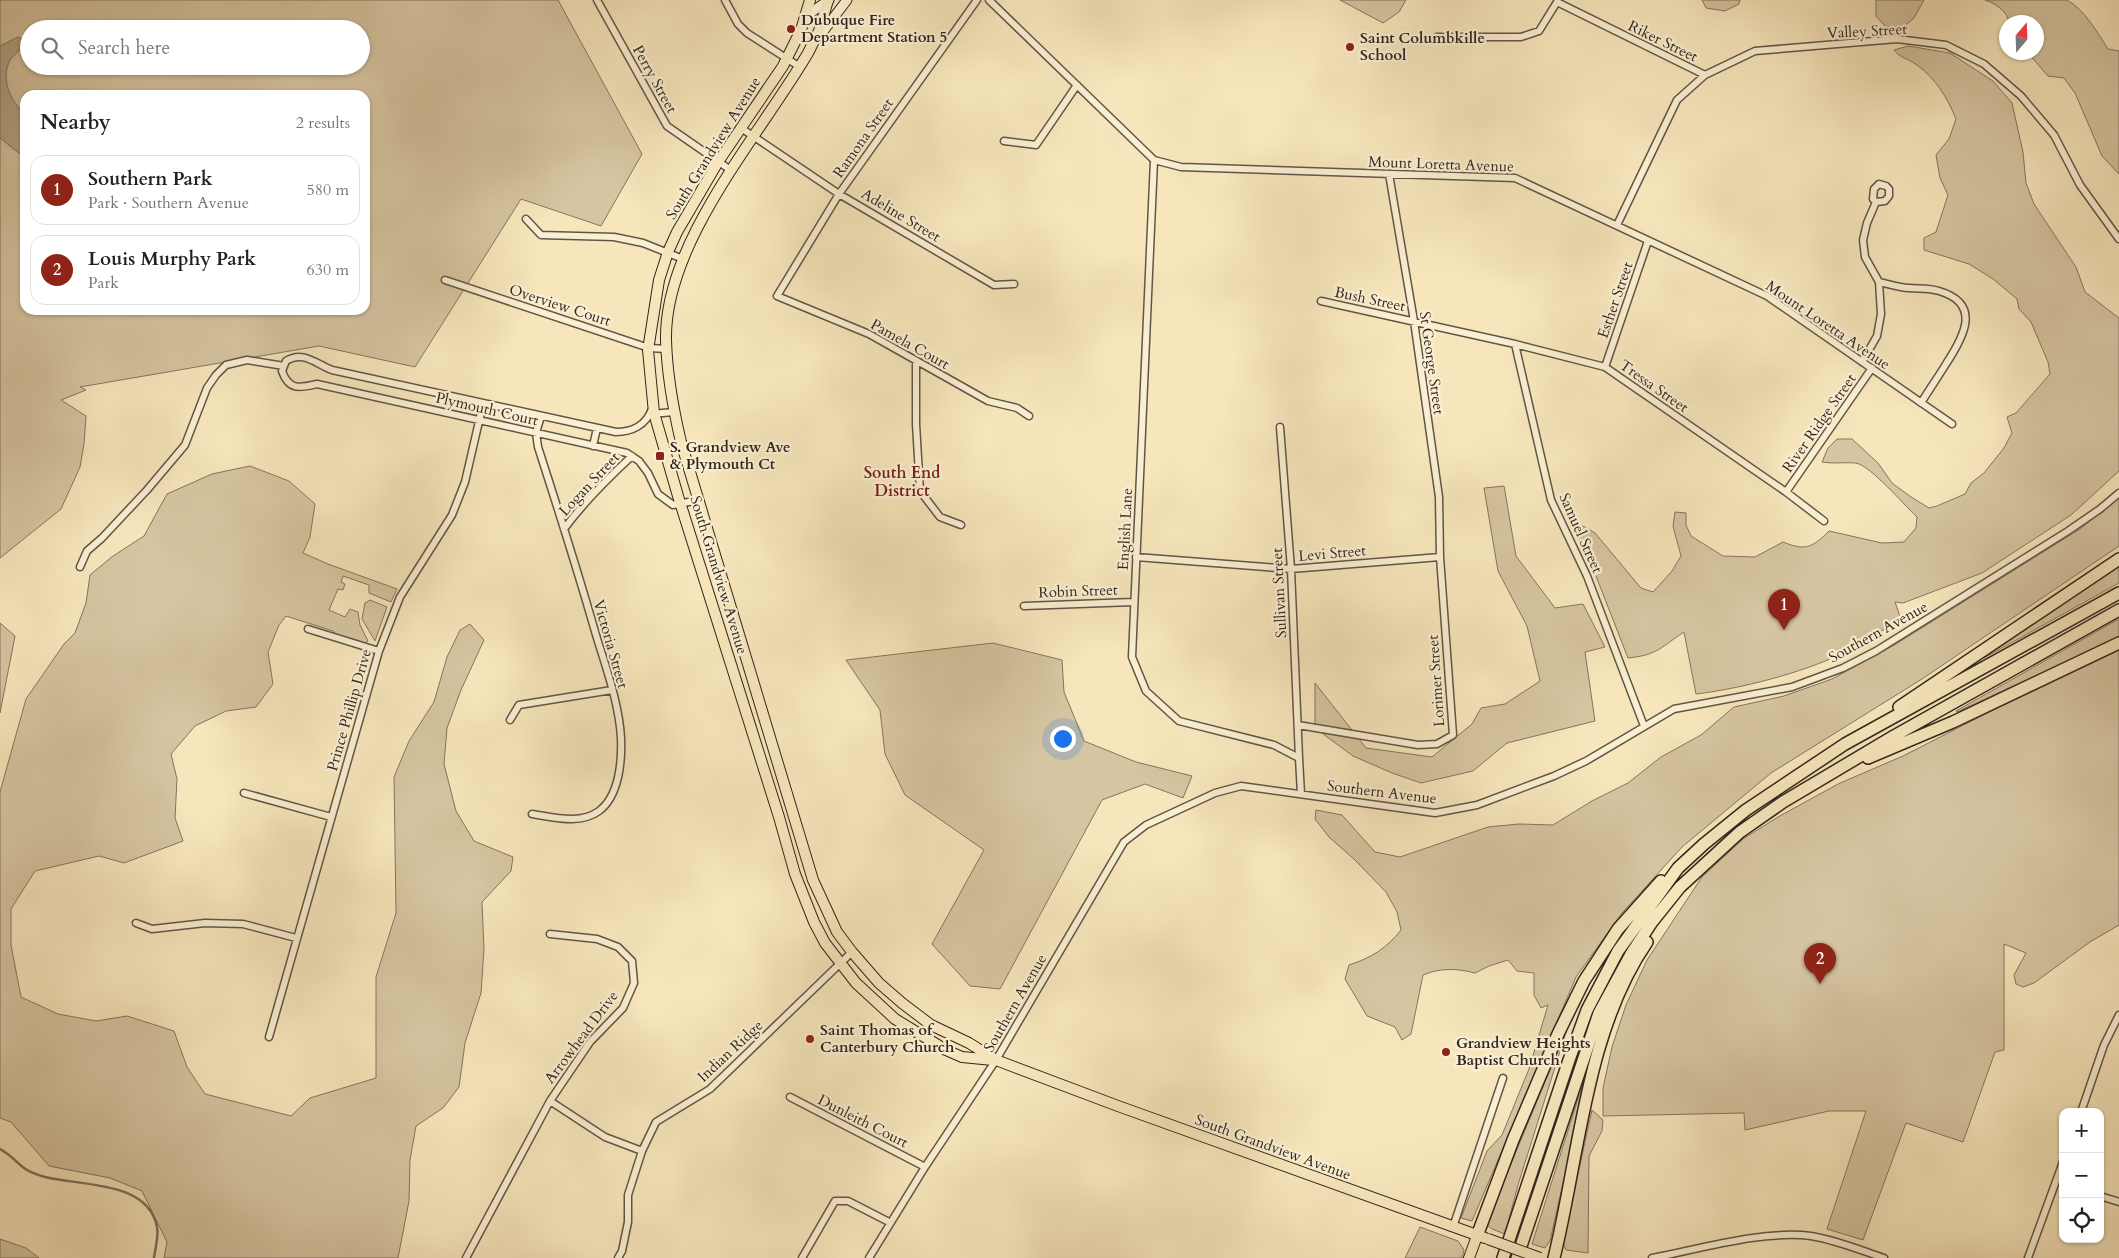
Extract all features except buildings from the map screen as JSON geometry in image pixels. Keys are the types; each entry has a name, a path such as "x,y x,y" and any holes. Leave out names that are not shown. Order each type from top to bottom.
{"highway":[{"path":"1503,1258 1587,1010 1618,951 1678,868 1746,810 2119,559"},
{"path":"1845,744 2119,593"},
{"path":"1517,1258 1599,1013 1631,954 1652,922 1680,887 1740,832 1823,777 2119,610"},
{"path":"1823,777 1953,722 2119,643"},
{"path":"1483,1238 1513,1140 1558,1034 1584,981 1624,923 1670,871 1678,868"},
{"path":"1554,1258 1564,1218 1580,1131 1605,1032 1632,969 1668,912 1680,887"}],"main road":[{"name":"South Grandview Avenue","path":"810,0 803,23 786,60 718,162 677,232 668,252 659,280 649,348 653,410 679,505 804,900 825,942 840,963 872,999 918,1034 962,1057 996,1060"},
{"name":"South Grandview Avenue","path":"828,0 819,31 800,67 732,172 688,246 671,303 666,340 670,386 680,442 813,880 838,932 852,952 880,984 902,1003 931,1025 969,1043 996,1060 1154,1120 1540,1258"},
{"path":"803,23 809,15 828,0"},
{"path":"809,51 847,0"},
{"path":"778,814 793,810"},
{"path":"1469,1258 1483,1238"}],"street":[{"name":"Perry Street","path":"598,0 667,126 732,172"},
{"path":"725,0 737,23 747,33 786,60 800,67"},
{"name":"Ramona Street","path":"777,296 839,194 977,0"},
{"name":"Mount Loretta Avenue","path":"989,0 1154,160 1181,167 1515,178 1767,296 1952,424"},
{"name":"Riker Street","path":"1437,36 1521,37 1539,31 1557,2 1705,75"},
{"name":"Valley Street","path":"1617,225 1677,100 1705,75 1755,51 1897,39 1946,45 1984,64 2021,96 2054,135 2080,185 2119,239"},
{"path":"1004,141 1036,145 1077,85"},
{"name":"Adeline Street","path":"741,128 839,194 994,285 1014,284"},
{"name":"English Lane","path":"1154,160 1132,657 1146,691 1179,721 1274,745 1298,758"},
{"name":"St George Street","path":"1388,174 1414,321 1439,497 1440,557"},
{"name":"River Ridge Street","path":"1862,362 1873,345 1881,314 1879,282 1865,257 1863,240 1867,223 1876,202"},
{"path":"526,219 541,235 556,237 614,237 643,243 683,259"},
{"name":"Esther Street","path":"1605,367 1648,241"},
{"name":"Overview Court","path":"445,280 649,348 667,349"},
{"path":"1879,282 1898,287 1941,292 1953,297 1961,304 1966,314 1966,326 1960,342 1921,403"},
{"name":"Pamela Court","path":"777,296 788,303 869,334 988,401 1018,408 1028,416"},
{"name":"Bush Street","path":"1321,300 1414,321"},
{"name":"Tressa Street","path":"1414,321 1605,367 1786,492 1824,522"},
{"name":"Samuel Street","path":"1515,344 1551,500 1587,576 1644,726"},
{"name":"Plymouth Court","path":"632,456 627,453 317,384 294,387 288,384 282,371 286,361 291,358 302,357 311,359 316,364 332,370 616,432 627,432 636,428 653,410"},
{"path":"80,567 87,552 141,497 185,445 206,388 226,365 247,360 284,366"},
{"path":"916,361 916,424 920,491 940,517 961,525"},
{"name":"River Ridge Street","path":"1786,492 1872,368"},
{"name":"Prince Phillip Drive","path":"269,1037 379,651 400,597 452,515 465,482 483,404"},
{"path":"653,410 674,412"},
{"name":"Victoria Street","path":"532,814 567,819 588,817 598,812 616,788 621,738 612,690 538,447 536,433 541,416"},
{"name":"Sullivan Street","path":"1280,427 1290,569 1298,758"},
{"path":"593,446 596,428"},
{"path":"518,429 526,433 538,447"},
{"path":"632,456 639,461 648,473 658,494 673,505 699,500"},
{"name":"Logan Street","path":"564,529 584,504 632,456"},
{"name":"Southern Avenue","path":"869,1258 889,1222 996,1060 1124,842 1146,825 1215,793 1241,786 1435,813 1477,805 1554,776 1586,760 1674,709 1792,687 1843,668 1876,651 2068,531 2100,509 2119,492"},
{"name":"Levi Street","path":"1136,556 1290,569 1440,557"},
{"name":"Lorimer Street","path":"1298,725 1418,745 1437,744 1453,734 1440,557"},
{"name":"Robin Street","path":"1024,606 1134,602"},
{"path":"308,629 379,651"},
{"path":"510,720 520,705 612,690"},
{"path":"1298,758 1301,794"},
{"path":"244,793 331,817"},
{"path":"136,923 152,929 205,923 243,924 296,938"},
{"name":"Arrowhead Drive","path":"466,1258 550,1101 590,1042 623,1008 634,983 632,961 618,947 597,939 550,934"},
{"name":"Indian Ridge","path":"618,1258 622,1251 628,1222 628,1195 642,1152 656,1122 710,1089 852,952"},
{"path":"2082,1108 2104,1045 2119,1015"},
{"path":"1453,1227 1504,1078"},
{"name":"Dunleith Court","path":"790,1097 925,1167"},
{"path":"550,1101 605,1137 642,1152"},
{"path":"2028,1258 2059,1182"},
{"path":"2104,1197 2119,1202"},
{"path":"802,1258 835,1201 848,1201 889,1222"},
{"path":"1652,1258 1744,1240 1793,1235 1833,1240 1884,1258"}],"shaded area":[{"path":"0,0 558,0 642,154 601,226 521,199 415,367 319,346 80,387 86,390 61,400 86,416 80,467 61,509 0,558"},
{"path":"1340,0 1406,0 1399,12 1383,23"},
{"path":"1702,0 1740,0 1739,4 1725,11 1706,8"},
{"path":"1876,0 1924,0 1914,18 1902,28 1885,26 1876,16"},
{"path":"1985,0 2067,0 2085,15 2108,49 2119,51 2119,174 2102,156 2075,93 2064,78 2048,76 2034,60 2044,60 2044,15 2006,15 1993,3"},
{"path":"18,37 20,38 20,49 10,60 6,75 8,90 20,109 20,154 0,138 0,46"},
{"path":"1908,46 1950,53 1993,81 2012,103 2023,152 2026,183 2034,204 2076,267 2085,292 2119,318 2119,471 2071,515 1982,573 1903,603 1895,602 1901,619 1849,650 1808,668 1770,679 1696,694 1684,632 1653,652 1628,658 1577,530 1583,526 1595,533 1641,588 1653,592 1672,571 1681,556 1673,526 1675,512 1686,513 1686,525 1691,536 1723,556 1755,557 1783,542 1803,547 1808,546 1818,541 1829,531 1882,543 1904,542 1916,528 1917,517 1878,478 1862,466 1856,463 1822,462 1828,448 1837,439 1852,439 1878,463 1892,483 1929,508 1937,506 1965,494 1971,483 1984,473 2004,448 2012,433 2007,417 2016,413 2050,374 2048,362 2031,322 2019,309 2017,299 1993,279 1969,264 1924,250 1924,238 1936,232 1948,195 1940,178 1936,155 1949,139 1956,119 1945,96 1930,76 1894,50"},
{"path":"250,466 289,481 315,504 310,537 303,553 397,589 391,602 369,593 369,585 343,576 341,582 345,584 343,590 338,589 329,610 345,617 350,609 358,612 360,625 368,641 363,644 338,636 333,631 286,616 279,625 268,652 273,684 256,707 226,711 195,726 171,754 177,779 175,818 183,841 124,863 99,856 35,871 11,909 11,945 21,997 58,1014 96,1021 127,1016 174,1031 187,1067 205,1094 291,1116 310,1098 376,1078 376,977 396,913 394,777 409,741 434,702 447,657 460,630 470,624 484,640 461,690 447,728 444,764 456,811 474,841 513,857 511,871 482,902 484,949 481,993 465,1043 459,1087 443,1108 416,1126 410,1160 409,1201 398,1258 164,1258 167,1242 142,1191 110,1178 49,1166 11,1122 0,1118 0,792 26,699 64,644 75,633 86,603 90,575 113,556 144,536 167,494 212,474"},
{"path":"1504,486 1516,556 1555,608 1583,604 1605,647 1585,652 1595,721 1507,743 1473,771 1421,783 1353,756 1315,728 1315,683 1366,748 1432,757 1472,724 1481,708 1505,704 1540,681 1527,626 1498,571 1484,488"},
{"path":"2119,497 2119,546 1922,679 1771,773 1682,847 1622,913 1576,977 1472,1221 1461,1218 1487,1151 1502,1135 1529,1069 1548,1005 1541,1008 1534,995 1534,973 1517,971 1508,960 1475,973 1448,969 1423,975 1411,1034 1402,1040 1395,1027 1367,1016 1345,979 1349,965 1378,952 1396,936 1401,930 1397,912 1386,892 1355,860 1329,837 1315,819 1316,810 1342,815 1375,852 1400,857 1488,827 1519,824 1553,825 1592,801 1628,783 1661,757 1701,735 1734,707 1784,696 1832,679 1896,644 2080,529"},
{"path":"2119,566 2119,583 1984,658"},
{"path":"370,600 387,607 375,641 362,619 365,603"},
{"path":"2119,619 2119,637 1956,711"},
{"path":"0,623 15,636 0,713"},
{"path":"993,643 1062,660 1064,692 1084,741 1136,762 1192,776 1183,798 1145,784 1102,800 1000,989 970,986 932,944 984,850 905,795 885,754 880,710 846,660"},
{"path":"2119,649 2119,925 2090,942 2034,983 2023,987 2016,984 2014,975 2026,953 2004,944 2004,1050 1995,1052 1963,1142 1906,1123 1863,1240 1827,1229 1866,1111 1829,1111 1745,1130 1744,1113 1603,1116 1603,1088 1612,1047 1626,1005 1647,960 1702,877 1743,839 1778,817 1838,784 1903,756 2040,686"},
{"path":"1567,1029 1518,1185 1505,1234 1492,1229 1486,1224"},
{"path":"1584,1080 1586,1081 1550,1241 1545,1248 1532,1244"},
{"path":"1592,1110 1603,1120 1602,1131 1589,1156 1588,1253 1566,1250 1563,1242"},
{"path":"1420,1227 1458,1241 1464,1250 1462,1258 1405,1258"},
{"path":"0,1239 26,1248 39,1258 0,1258"}],"waterway":[{"path":"0,1149 26,1169 45,1177 110,1188 127,1193 140,1201 151,1212 157,1227 154,1258"}],"place":[{"name":"Dubuque Fire Department Station 5","path":"791,29"},
{"name":"Saint Columbkille School","path":"1350,47"},
{"name":"S. Grandview Ave & Plymouth Ct","path":"660,456"},
{"name":"Southern Park","path":"1784,630"},
{"name":"Louis Murphy Park","path":"1820,984"},
{"name":"Saint Thomas of Canterbury Church","path":"810,1039"},
{"name":"Grandview Heights Baptist Church","path":"1446,1052"}],"district":[{"name":"South End District","path":"902,481"}]}
